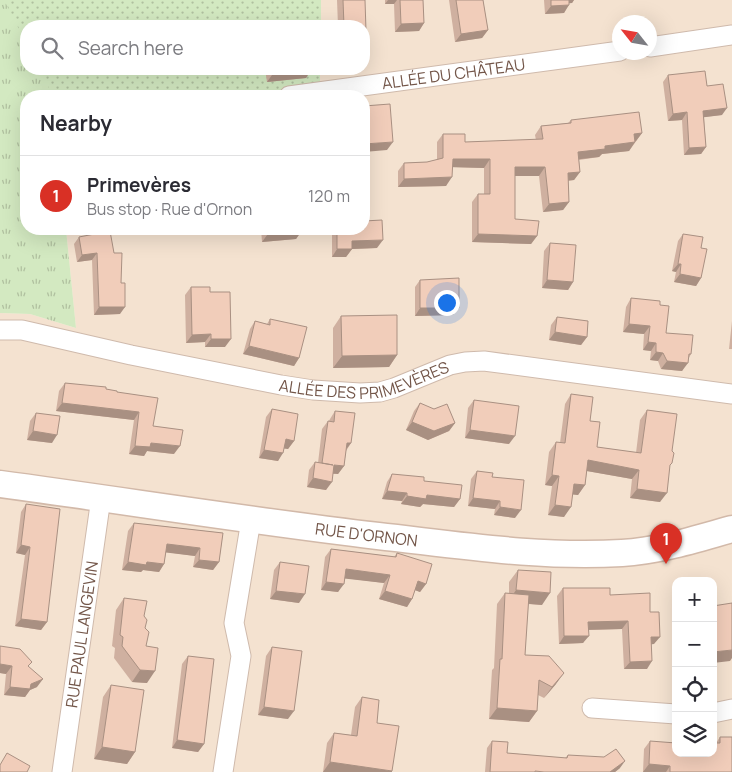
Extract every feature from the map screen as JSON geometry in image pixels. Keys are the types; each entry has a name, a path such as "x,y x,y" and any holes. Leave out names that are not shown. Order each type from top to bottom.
{"street":[{"path":"657,46 732,35"},
{"name":"ALLÉE DU CHÂTEAU","path":"333,90 612,52"},
{"name":"ALLÉE DES PRIMEVÈRES","path":"0,330 22,330 131,355 313,390 360,393 380,392 450,365 484,361 732,394"},
{"name":"RUE D'ORNON","path":"0,484 250,520 537,553 623,553 669,546 732,529"},
{"name":"RUE PAUL LANGEVIN","path":"62,772 101,498"},
{"path":"224,772 241,656 234,624 250,520"},
{"path":"592,708 672,714"},
{"path":"717,712 732,708"}],"shaded area":[{"path":"321,0 732,0 732,772 0,772 0,313 30,314 76,328 67,235 370,235 370,90 320,90 320,75 370,75 370,20 321,20"}],"green space":[{"path":"0,0 321,0 321,20 20,20 20,75 313,75 296,90 20,90 20,235 67,235 76,328 30,314 0,313"},
{"path":"4,0 321,0 321,20 20,20 20,31"},
{"path":"42,75 320,75 320,90 50,90"}],"building":[{"path":"343,0 365,0 366,20 344,20"},
{"path":"400,0 423,0 424,23 401,24"},
{"path":"456,0 483,0 488,30 461,34"},
{"path":"551,0 569,0 569,5 551,6"},
{"path":"705,71 707,86 723,84 727,108 703,111 706,147 689,148 687,112 673,114 668,75"},
{"path":"390,104 393,142 370,144 370,106"},
{"path":"639,112 642,133 634,134 635,142 605,146 605,149 578,152 580,172 568,173 569,202 549,204 545,167 515,167 515,219 539,221 537,236 478,234 478,194 490,194 490,159 453,159 452,177 404,179 404,163 427,162 443,158 443,134 465,134 465,142 543,139 541,126 571,123 571,120"},
{"path":"382,220 383,240 352,241 352,249 337,249 337,235 370,235 370,221"},
{"path":"683,234 703,237 701,248 707,249 701,278 680,274 681,264 678,264"},
{"path":"111,235 114,253 122,253 121,283 125,283 125,307 99,307 97,253 82,255 79,237"},
{"path":"550,243 576,245 573,282 547,280"},
{"path":"459,278 459,308 420,308 420,280"},
{"path":"191,287 210,287 210,292 230,292 231,339 211,339 211,334 192,335"},
{"path":"631,298 660,301 660,305 669,306 666,333 693,335 688,363 667,361 663,353 656,352 656,343 648,342 650,326 629,324"},
{"path":"397,315 397,355 342,356 341,316"},
{"path":"557,317 588,321 587,337 555,332"},
{"path":"270,319 307,327 299,358 249,346 255,321 270,325"},
{"path":"65,383 106,387 106,389 117,392 158,398 153,426 183,430 180,446 151,443 150,447 135,446 139,412 62,403"},
{"path":"571,394 593,397 590,421 600,422 597,447 641,453 647,410 677,414 672,451 674,453 670,465 667,493 637,489 639,470 588,460 585,485 574,484 571,507 555,505 559,476 552,475 556,442 565,443"},
{"path":"474,400 519,406 515,436 470,430"},
{"path":"420,403 434,409 447,404 455,423 434,431 412,422"},
{"path":"272,409 298,414 294,441 286,439 283,453 264,450"},
{"path":"335,411 355,413 351,443 347,443 344,466 334,465 332,482 313,478 315,462 333,465 322,463 328,421 334,422"},
{"path":"36,413 60,416 57,435 33,431"},
{"path":"477,471 493,473 492,477 524,480 521,510 500,507 500,501 473,498"},
{"path":"392,474 424,477 424,481 462,485 460,499 427,495 426,499 407,496 407,493 387,491"},
{"path":"26,504 60,509 47,622 21,619 30,547 21,545"},
{"path":"134,523 223,533 219,562 199,560 200,548 167,544 164,564 147,562 146,565 128,562"},
{"path":"331,549 396,557 397,553 432,564 426,584 418,581 412,599 385,591 390,575 346,569 344,584 326,582"},
{"path":"280,562 309,566 305,594 276,591"},
{"path":"518,570 551,572 550,593 516,590"},
{"path":"563,588 610,588 610,595 650,593 650,612 659,612 660,637 651,637 652,661 630,662 628,621 588,622 589,636 564,636"},
{"path":"505,593 529,595 525,655 549,656 564,673 552,687 539,680 537,711 497,708 500,659 502,659"},
{"path":"124,598 147,601 144,616 147,620 145,628 149,632 146,646 158,648 155,671 140,670 122,646 123,637 120,635"},
{"path":"732,603 732,650 717,652 717,605"},
{"path":"0,646 20,649 32,662 28,666 43,679 31,684 30,689 10,687 12,666 0,664"},
{"path":"272,647 302,651 294,711 264,707"},
{"path":"188,656 214,659 204,744 177,740"},
{"path":"111,685 144,690 135,752 102,747"},
{"path":"362,697 379,700 377,723 399,726 392,771 330,762 334,733 357,736"},
{"path":"720,737 732,737 732,772 670,772 670,766 649,764 650,741 672,743 672,757 717,757 717,743 720,743"},
{"path":"492,741 508,742 507,753 567,758 568,755 604,757 616,749 625,761 610,772 490,772"},
{"path":"7,753 30,766 27,772 0,772 0,765"}],"place":[{"name":"Primevères","path":"666,564"}]}
